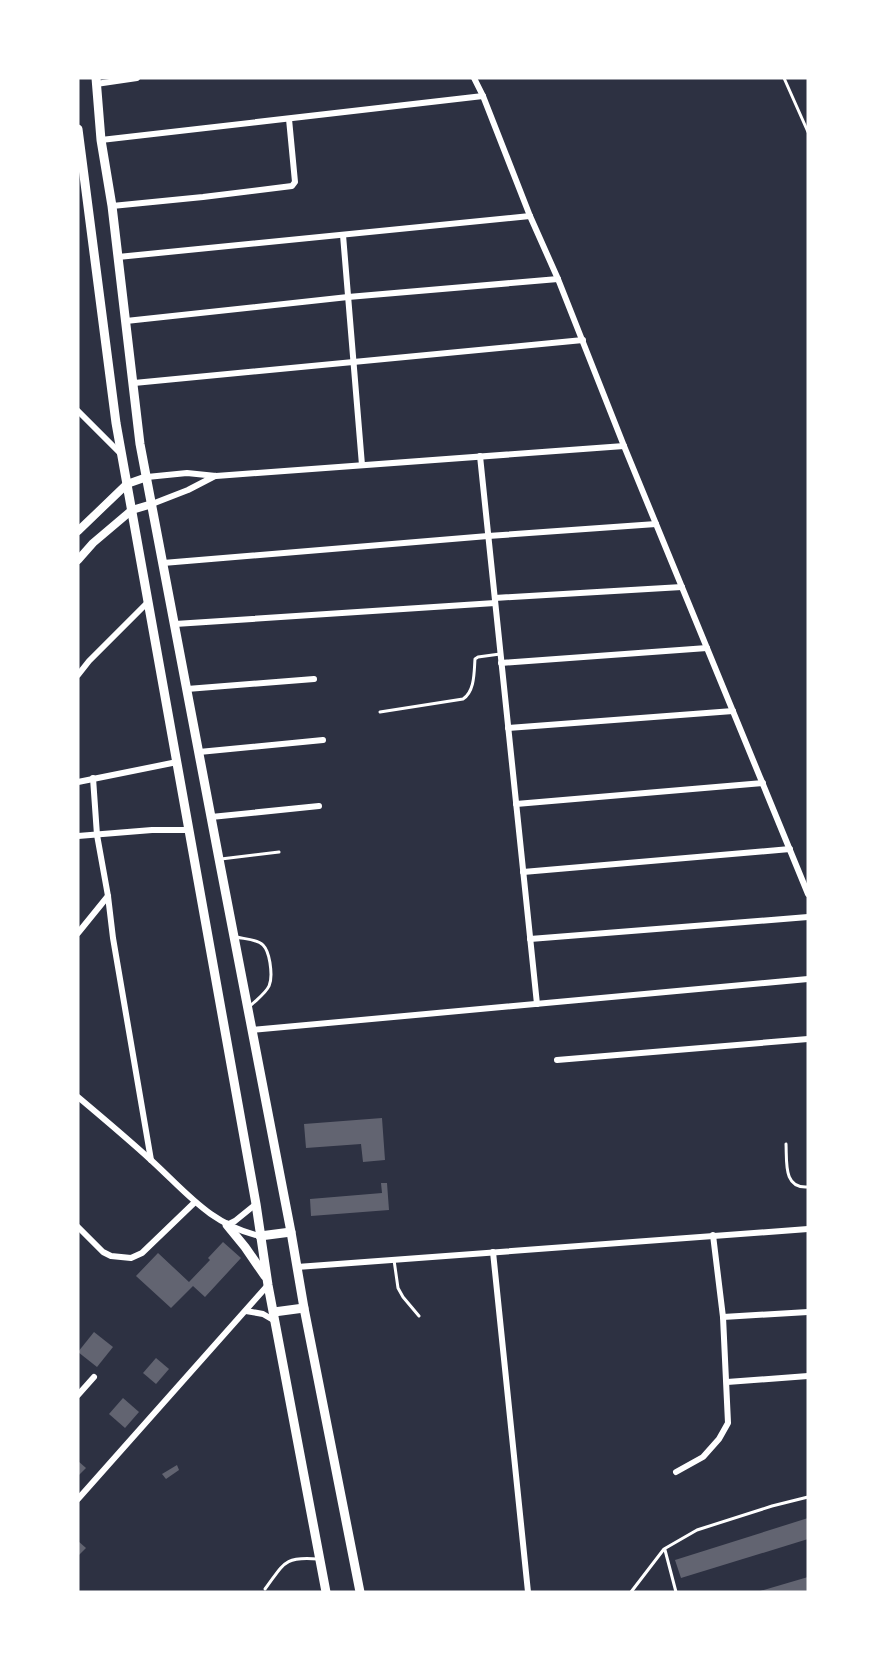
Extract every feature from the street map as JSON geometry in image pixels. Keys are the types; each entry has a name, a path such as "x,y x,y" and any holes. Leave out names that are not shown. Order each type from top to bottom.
{"main road":[{"path":"96,81 101,140 112,206 140,444 360,1592"},
{"path":"78,129 116,423 268,1283 326,1592"},
{"path":"227,1225 245,1247 268,1283"},
{"path":"260,1236 291,1232"},
{"path":"274,1316 304,1308"}],"street":[{"path":"96,81 137,78"},
{"path":"475,78 808,894"},
{"path":"101,140 483,96"},
{"path":"112,206 292,186 295,182 289,119"},
{"path":"118,257 530,216"},
{"path":"343,235 362,465"},
{"path":"126,321 348,297 558,279"},
{"path":"134,383 583,340"},
{"path":"78,411 122,454"},
{"path":"79,529 127,484 147,477 187,473 216,476 624,446"},
{"path":"480,456 537,1004"},
{"path":"78,560 93,543 132,510 188,490 216,476"},
{"path":"163,564 656,524"},
{"path":"175,624 682,587"},
{"path":"78,675 148,602"},
{"path":"501,663 707,648"},
{"path":"187,689 314,679"},
{"path":"508,728 733,711"},
{"path":"199,752 323,740"},
{"path":"78,782 177,762"},
{"path":"93,778 97,835 151,1160"},
{"path":"516,804 763,783"},
{"path":"211,817 319,806"},
{"path":"78,836 152,830 189,830"},
{"path":"523,872 790,849"},
{"path":"78,933 108,896"},
{"path":"530,939 808,917"},
{"path":"252,1030 808,979"},
{"path":"557,1060 808,1039"},
{"path":"78,1097 151,1160 195,1202 227,1225 260,1236"},
{"path":"78,1227 103,1252 111,1256 130,1258 142,1253 195,1202"},
{"path":"227,1225 246,1213 255,1204"},
{"path":"297,1267 808,1229"},
{"path":"676,1472 703,1456 719,1439 728,1423 723,1317 714,1235"},
{"path":"493,1252 528,1592"},
{"path":"78,1499 246,1311 268,1283"},
{"path":"246,1311 274,1316"},
{"path":"723,1317 808,1312"},
{"path":"727,1382 808,1376"},
{"path":"78,1395 94,1377"}],"lane":[{"path":"784,78 808,132"},
{"path":"380,712 463,699 469,695 471,689 475,659 500,654"},
{"path":"219,859 279,852"},
{"path":"234,936 256,941 264,946 268,954 272,978 269,987 248,1008"},
{"path":"786,1144 790,1181 801,1188 808,1187"},
{"path":"393,1260 399,1288 419,1316"},
{"path":"631,1592 664,1549 697,1530 771,1506 808,1497"},
{"path":"664,1549 676,1592"},
{"path":"265,1589 285,1562 300,1557 320,1559"}],"building":[{"path":"382,1118 385,1160 363,1162 361,1144 306,1148 304,1124"},
{"path":"381,1183 387,1183 389,1210 311,1216 310,1199 382,1193"},
{"path":"223,1242 241,1258 205,1297 193,1286 171,1308 136,1276 158,1253 189,1282"},
{"path":"94,1332 113,1347 97,1367 78,1352"},
{"path":"156,1358 169,1369 156,1384 143,1373"},
{"path":"123,1398 139,1412 125,1428 109,1414"},
{"path":"78,1461 86,1468 78,1476"},
{"path":"177,1465 179,1470 166,1479 162,1474"},
{"path":"808,1518 808,1539 681,1578 675,1560"},
{"path":"78,1541 86,1548 78,1556"},
{"path":"808,1577 808,1592 760,1592 760,1591"}]}
